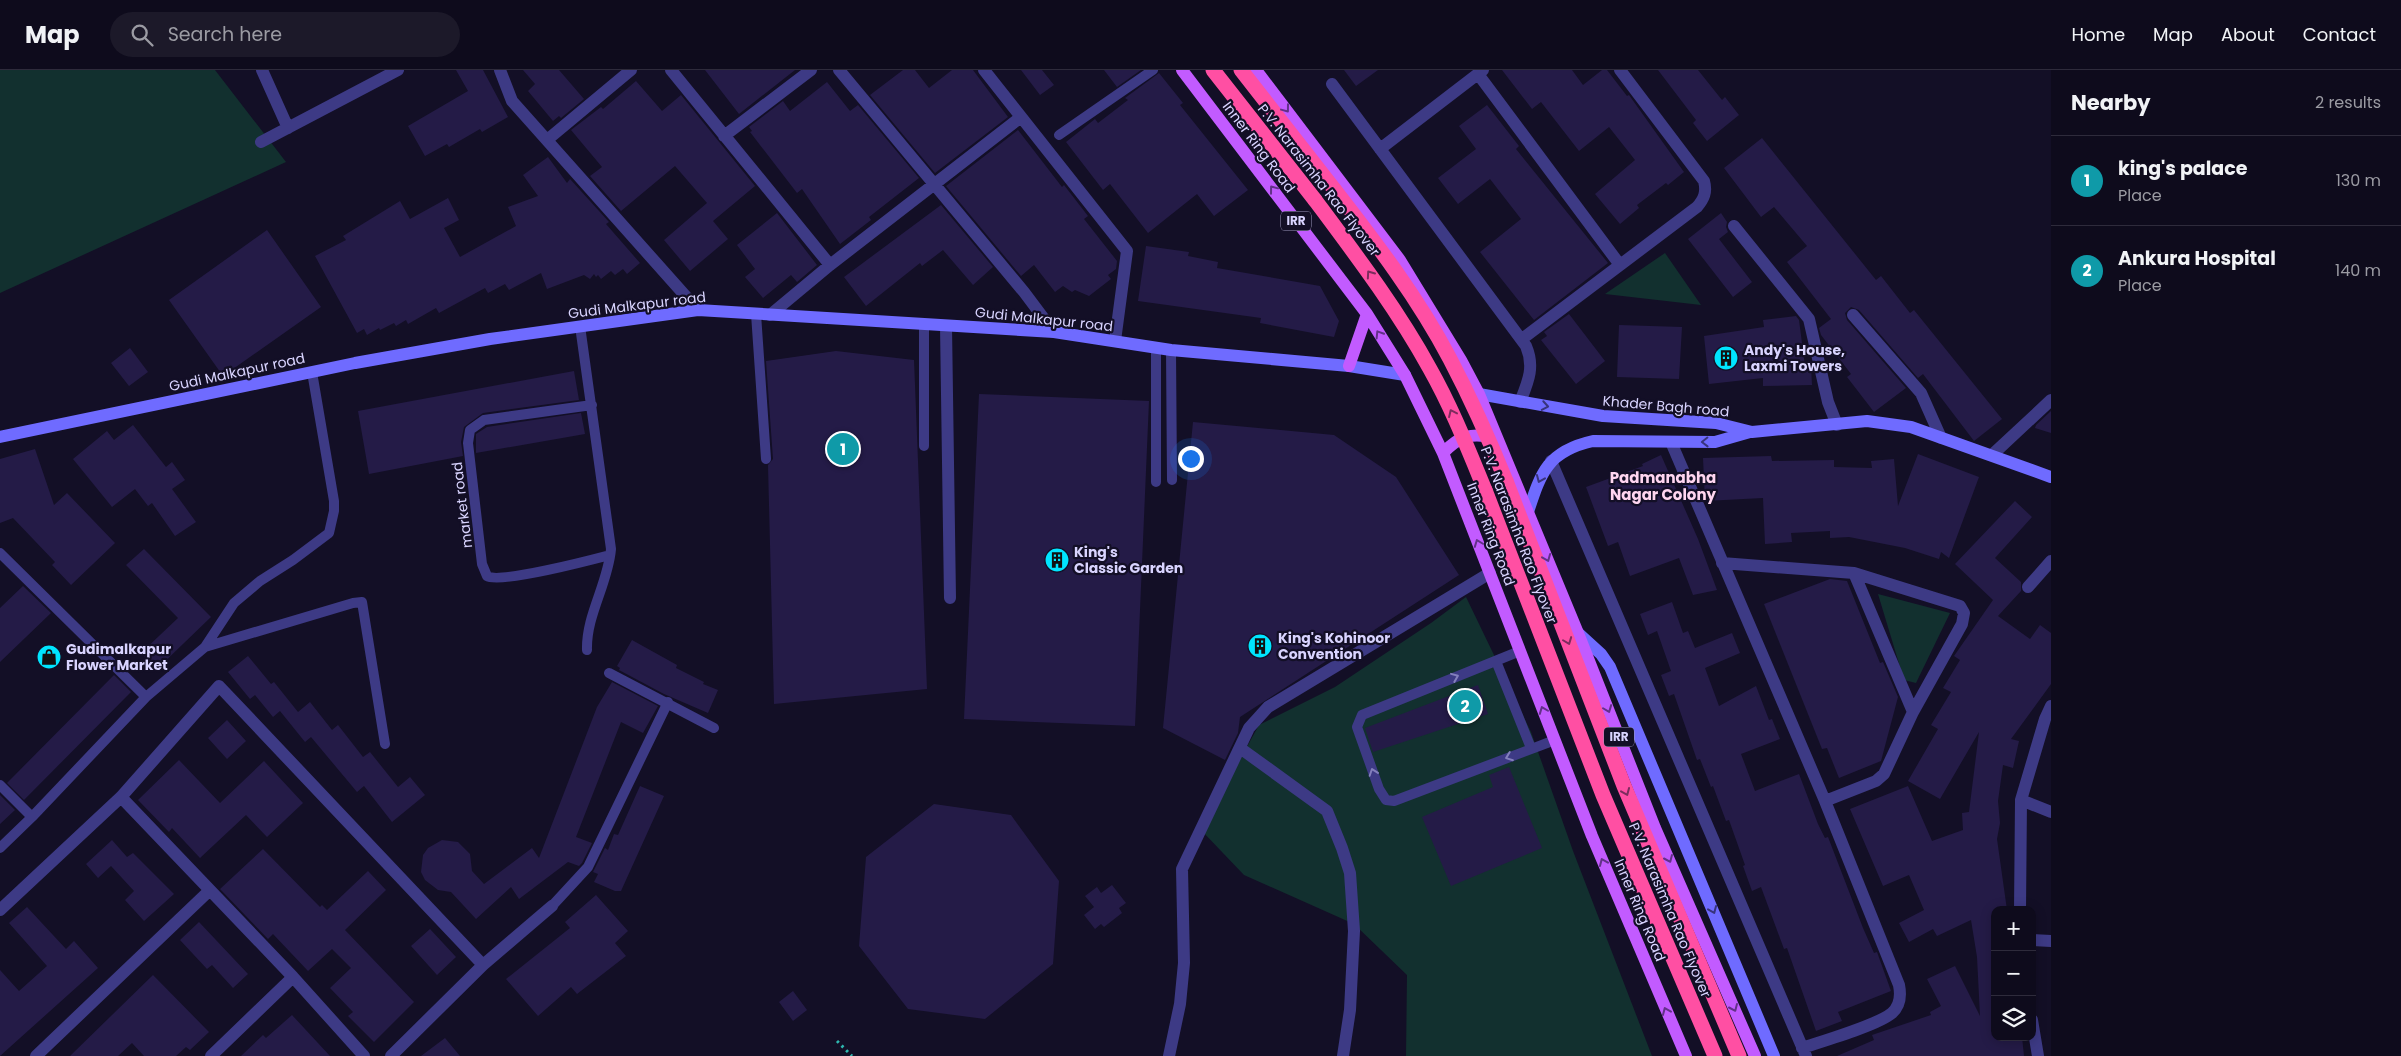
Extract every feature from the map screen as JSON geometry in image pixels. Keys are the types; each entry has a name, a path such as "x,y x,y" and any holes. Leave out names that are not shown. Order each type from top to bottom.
{"highway":[{"name":"P.V. Narasimha Rao Flyover","path":"1213,70 1365,266 1431,370 1468,449 1603,795 1715,1056"},
{"name":"P.V. Narasimha Rao Flyover","path":"1241,70 1379,247 1426,318 1473,403 1506,481 1624,786 1739,1056"}],"main road":[{"name":"Inner Ring Road","path":"1182,70 1367,314 1405,375 1443,452 1592,836 1686,1056"},
{"name":"IRR","path":"1256,70 1400,260 1461,360 1479,394 1578,633 1655,828 1755,1056"},
{"path":"1349,366 1367,314"},
{"path":"1443,452 1454,441 1478,434 1499,439"}],"street":[{"path":"262,70 288,128"},
{"path":"261,142 377,75 398,70"},
{"path":"500,70 512,101 698,310"},
{"path":"547,140 631,70"},
{"path":"671,70 830,265"},
{"path":"724,136 811,70"},
{"path":"839,70 1024,292 1054,332"},
{"path":"984,70 1127,251 1115,341"},
{"path":"1522,339 1697,207 1706,193 1704,181 1620,70"},
{"path":"1380,149 1481,72 1620,265"},
{"path":"1332,84 1522,339 1532,364 1530,377 1520,402"},
{"path":"770,315 830,265 1021,117"},
{"path":"1734,226 1809,319 1828,402 1837,425"},
{"name":"Gudi Malkapur road","path":"0,437 312,372 490,339 698,310 1054,332 1171,350 1349,366 1405,375"},
{"path":"1853,315 1921,393 1941,438"},
{"path":"946,326 950,598"},
{"name":"Khader Bagh road","path":"1479,394 1603,416 1716,423 1752,432 1866,421 1911,427 2051,477"},
{"path":"1992,455 2051,400"},
{"path":"1528,512 1544,469 1560,454 1582,444 1593,442 1715,442 1752,432"},
{"path":"1551,461 1804,1052 1880,1020 1892,1013 1898,1005 1901,994 1899,984 1825,801 1671,442"},
{"path":"2028,587 2051,561"},
{"path":"1722,563 1854,573 1960,606 1964,613 1962,624 1913,712 1884,774 1876,781 1825,801"},
{"path":"1169,1056 1180,1004 1184,963 1182,869 1249,728 1268,707 1490,573"},
{"path":"1854,573 1913,712"},
{"path":"1578,633 1601,654 1610,667 1774,1056"},
{"path":"0,910 120,797 219,686 483,965"},
{"path":"2020,906 2021,800 2045,719 2051,706"},
{"path":"1240,748 1327,811 1342,848 1350,873 1354,931 1350,1010 1343,1056"},
{"path":"120,797 294,977 364,1056"},
{"path":"2021,800 2051,812"},
{"path":"36,1056 209,890"},
{"path":"391,1056 483,965 552,906"},
{"path":"2036,940 2051,941"},
{"path":"212,1056 294,977"},
{"path":"2036,1041 2038,1056"}],"lane":[{"path":"1059,134 1153,70"},
{"path":"756,314 766,459"},
{"path":"924,324 924,446"},
{"path":"580,326 592,405 610,556 609,569 592,614 587,639 587,650"},
{"path":"1156,348 1156,482"},
{"path":"1171,350 1172,480"},
{"path":"0,848 32,818 146,697 204,647 234,603 260,581 293,560 329,533 334,511 334,500 312,372"},
{"name":"market road","path":"592,405 484,420 470,430 468,443 482,564 487,576 496,578 610,556"},
{"path":"0,553 146,697"},
{"path":"204,647 353,603 362,602 365,609 379,715 385,744"},
{"path":"1520,651 1362,715 1357,727 1379,789 1386,800 1394,801 1555,740"},
{"path":"1496,660 1531,748"},
{"path":"609,673 668,702 714,728"},
{"path":"552,906 588,867 668,702"},
{"path":"0,785 32,818"}],"path":[{"path":"837,1041 852,1056"}],"green space":[{"path":"0,70 215,70 286,162 0,293"},
{"path":"1665,253 1701,305 1605,294"},
{"path":"1878,594 1950,613 1916,683 1904,680"},
{"path":"1466,597 1531,732 1573,851 1652,1056 1406,1056 1407,975 1354,924 1244,875 1201,830 1259,725 1335,687 1431,623"}],"building":[{"path":"456,70 483,70 508,117 482,132 480,129 449,147 447,144 425,156 408,126 468,91"},
{"path":"523,70 559,70 584,99 561,118 559,116 553,121 528,91 535,84"},
{"path":"705,70 795,70 739,114"},
{"path":"903,70 915,70 929,88 952,70 973,70 1008,117 935,173 870,95"},
{"path":"1021,70 1042,70 1054,85 1040,95"},
{"path":"1104,70 1141,70 1117,87"},
{"path":"1344,70 1378,70 1356,86"},
{"path":"1502,70 1572,70 1583,85 1602,70 1607,70 1627,96 1629,95 1684,172 1637,205 1639,208 1620,224 1595,194 1635,160 1609,127 1579,151 1541,102 1532,109"},
{"path":"1658,70 1698,70 1722,100 1725,97 1739,115 1707,141 1693,123 1696,120"},
{"path":"1159,73 1183,103 1180,105 1248,190 1214,216 1197,194 1148,233 1110,184 1103,190 1066,142 1095,119 1098,123 1128,100 1125,98"},
{"path":"636,81 662,111 681,95 755,186 713,221 728,239 690,271 664,240 707,203 675,166 621,211 590,176 602,167 571,130 601,107 603,109"},
{"path":"827,82 850,111 858,105 919,178 869,217 871,220 840,244 802,189 797,193 750,132 752,131 749,127 783,101 790,111"},
{"path":"1487,105 1519,146 1516,149 1608,263 1534,320 1480,252 1521,219 1490,179 1458,204 1438,178 1476,149 1459,126"},
{"path":"1018,130 1062,187 1064,185 1088,216 1084,219 1117,261 1116,269 1108,275 1111,279 1089,296 1075,290 1072,292 1063,286 1055,292 1034,265 1021,276 946,186"},
{"path":"1762,138 1876,280 1881,276 1910,313 1914,310 2002,419 1974,441 1923,374 1918,378 1859,310 1851,307 1845,313 1847,320 1906,388 1874,412 1847,377 1851,374 1821,335 1819,328 1831,319 1787,262 1807,246 1774,207 1761,217 1724,168"},
{"path":"548,157 567,183 570,179 609,222 606,224 640,263 627,274 623,269 615,275 611,271 601,279 598,275 596,277 594,274 590,279 584,275 547,289 541,273 509,290 505,284 488,293 485,288 439,313 436,308 408,324 406,320 396,326 394,323 380,330 379,328 367,335 364,329 357,333 315,256 346,240 343,236 400,201 410,219 448,198 459,220 444,228 460,257 516,226 508,207 538,196 523,175"},
{"path":"941,205 993,267 973,285 943,250 922,266 920,263 866,306 844,277"},
{"path":"777,213 817,265 797,282 791,275 763,298 745,277 755,269 737,245"},
{"path":"1721,213 1727,222 1728,232 1719,239 1752,282 1733,297 1688,239"},
{"path":"267,230 321,307 223,376 169,300"},
{"path":"1146,246 1189,252 1188,256 1218,262 1217,268 1320,286 1339,321 1334,337 1260,323 1261,318 1138,301"},
{"path":"1569,314 1605,361 1576,384 1541,340 1547,336 1544,332"},
{"path":"1796,316 1799,320 1805,366 1811,366 1812,385 1763,386 1763,378 1709,384 1704,336 1764,327 1763,320"},
{"path":"1619,325 1682,327 1679,379 1617,377"},
{"path":"130,348 148,372 129,386 111,363"},
{"path":"836,351 914,360 927,689 774,704 768,465 773,459 766,361"},
{"path":"574,371 579,400 483,413 464,427 461,442 463,456 369,474 358,411"},
{"name":"King's Classic Garden","path":"979,394 1149,401 1135,726 964,719"},
{"path":"2051,411 2051,433 2035,428 2036,425"},
{"path":"581,413 585,434 476,453 476,434 487,427"},
{"name":"King's Kohinoor Convention","path":"1193,422 1334,435 1396,477 1459,575 1240,717 1238,733 1225,760 1163,728"},
{"path":"133,425 166,467 172,462 185,480 172,489 196,522 175,536 152,503 148,506 135,489 112,507 73,459 107,431 114,440"},
{"path":"35,449 54,505 67,493 115,543 71,585 52,565 55,562 13,518 0,523 0,459"},
{"path":"1918,454 1979,477 1949,558 1941,552 1939,559 1905,548 1849,537 1830,538 1830,531 1791,533 1792,542 1765,544 1763,498 1705,501 1703,458 1771,456 1772,461 1834,460 1834,467 1872,468 1871,461 1894,459 1898,506"},
{"path":"1661,455 1698,539 1717,590 1693,595 1679,558 1630,576 1618,542 1608,546 1586,487 1643,466 1642,464"},
{"path":"2015,501 2032,517 1995,558 2021,582 2021,591 1998,616 2030,639 2040,625 2051,633 2051,684 2011,739 2019,741 2013,768 2003,765 1998,801 2000,823 1997,839 2006,906 1991,906 1991,1041 2022,1041 2024,1056 1837,1056 1874,1040 1872,1035 1931,1015 1930,1012 1941,1006 1927,979 1955,966 1980,1016 1977,957 1971,920 1937,936 1933,929 1909,942 1899,923 1924,910 1909,875 1883,886 1850,809 1908,786 1932,841 1963,830 1962,813 1969,812 1979,732 1940,799 1908,781 1938,729 1931,725 1951,692 1943,688 1960,660 1954,656 1993,600 1955,564"},
{"path":"144,549 211,617 156,670 141,653 178,618 126,565"},
{"path":"1830,579 1847,581 1880,663 1883,662 1898,697 1881,761 1839,778 1827,748 1822,749 1764,604"},
{"path":"23,586 51,613 0,662 0,608"},
{"path":"1672,602 1683,633 1688,631 1695,648 1732,633 1740,653 1705,668 1719,706 1756,686 1769,720 1772,719 1780,739 1741,754 1755,791 1799,774 1818,824 1825,838 1828,837 1863,928 1874,953 1877,952 1891,991 1838,1012 1842,1021 1816,1031 1787,948 1784,949 1761,887 1752,891 1729,820 1726,821 1713,786 1711,787 1700,759 1697,760 1674,694 1669,696 1661,675 1671,671 1657,631 1648,635 1640,614"},
{"path":"632,640 677,665 676,668 704,682 703,684 718,690 708,713 664,694 619,670 620,668 617,666"},
{"path":"248,656 271,684 274,682 298,712 310,702 332,730 338,725 363,757 370,752 398,787 410,777 425,795 392,822 364,786 357,792 311,737 305,742 280,711 273,717 255,695 250,699 228,672"},
{"path":"114,675 131,692 24,800 7,783"},
{"path":"612,682 658,706 643,733 621,722 576,837 592,843 582,863 579,866 568,862 519,899 511,887 476,919 451,892 438,890 425,880 421,872 423,855 428,848 442,840 458,842 470,854 472,871 484,884 532,848 539,858 597,707"},
{"path":"1478,685 1488,714 1373,752 1365,728"},
{"path":"227,720 246,741 227,759 208,738"},
{"path":"179,760 220,803 264,761 303,803 267,837 246,815 200,858 172,828 169,832 138,800"},
{"path":"1509,767 1542,848 1451,886 1422,817 1493,787 1489,775"},
{"path":"640,786 664,796 621,891 615,891 594,882 598,874 593,872 605,848 608,850 614,834 618,835"},
{"path":"0,795 15,810 0,824"},
{"path":"934,804 1011,815 1059,881 1053,964 985,1019 908,1009 859,946 866,857"},
{"path":"112,840 127,857 133,853 174,894 144,921 125,900 134,891 111,866 98,878 86,864"},
{"path":"263,849 320,907 322,905 327,910 368,871 386,890 345,930 414,1002 374,1042 348,1016 353,1012 330,988 351,968 332,949 308,971 273,934 268,939 220,889"},
{"path":"1112,885 1126,903 1119,908 1122,913 1104,927 1101,924 1095,929 1084,915 1094,907 1085,896 1097,887 1101,893"},
{"path":"596,895 628,931 615,943 626,956 577,994 571,987 538,1016 506,979 570,928 565,922"},
{"path":"27,907 66,949 74,941 98,968 0,1056 0,970 19,991 47,966 9,923"},
{"path":"199,922 248,974 233,988 212,965 207,969 180,940"},
{"path":"430,929 456,957 437,975 411,946"},
{"path":"153,975 209,1032 190,1050 186,1047 176,1056 144,1056 132,1043 118,1056 70,1056"},
{"path":"793,991 807,1010 793,1021 779,1002"},
{"path":"292,1015 330,1056 241,1056 263,1035 266,1038"},
{"path":"445,1038 460,1056 421,1056"}],"place":[{"name":"Andy's House, Laxmi Towers","path":"1726,358"},
{"name":"king's palace","path":"843,449"},
{"name":"King's Classic Garden","path":"1057,560"},
{"name":"King's Kohinoor Convention","path":"1260,646"},
{"name":"Gudimalkapur Flower Market","path":"49,657"},
{"name":"Ankura Hospital","path":"1465,706"}],"district":[{"name":"Padmanabha Nagar Colony","path":"1663,486"}]}
